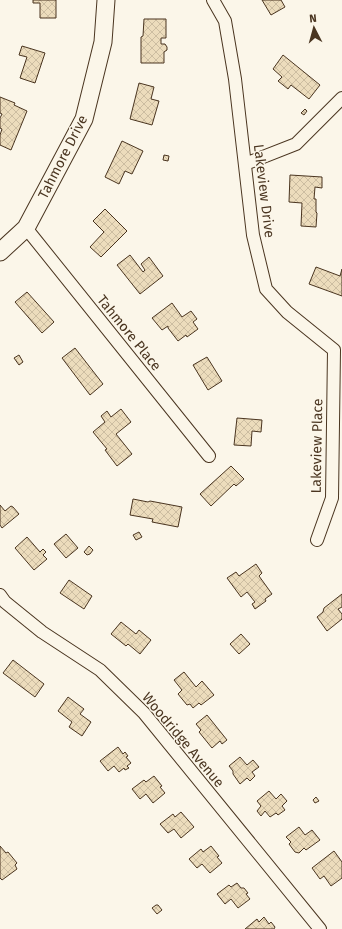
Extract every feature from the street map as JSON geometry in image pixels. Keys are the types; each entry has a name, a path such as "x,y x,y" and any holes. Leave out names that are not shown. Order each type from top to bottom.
{"street":[{"name":"Tahmore Drive","path":"0,252 26,228 84,119 103,42 106,0"},
{"name":"Lakeview Drive","path":"212,0 225,21 235,79 253,234 266,289 287,312 338,348"},
{"path":"245,164 296,144 342,98"},
{"name":"Tahmore Place","path":"26,228 209,456"},
{"name":"Lakeview Place","path":"317,540 332,498 338,348"},
{"name":"Woodridge Avenue","path":"0,596 5,602 42,632 100,670 144,713 320,929"}],"building":[{"path":"33,0 56,0 56,18 40,18 40,3 33,3"},
{"path":"262,0 281,0 285,7 271,15"},
{"path":"144,19 166,19 166,38 161,38 161,44 165,44 167,47 167,50 164,52 164,63 141,63 141,37 143,36"},
{"path":"22,46 45,53 35,83 20,78 27,57 19,55"},
{"path":"283,55 320,85 309,99 291,85 288,89 278,81 282,77 273,69"},
{"path":"139,83 154,87 151,99 159,101 152,125 130,119"},
{"path":"0,97 15,103 14,105 27,111 11,150 0,145 0,135 2,129 0,128 0,118 2,114 0,113"},
{"path":"305,109 307,111 304,115 301,113"},
{"path":"122,141 143,151 132,174 125,171 119,184 105,177"},
{"path":"164,155 169,156 168,161 163,160"},
{"path":"290,175 322,177 322,188 315,187 314,199 316,199 317,213 316,227 301,226 302,203 289,202"},
{"path":"105,209 127,231 101,257 90,247 104,232 93,221"},
{"path":"130,255 143,272 145,270 141,264 149,257 163,276 140,294 117,265"},
{"path":"316,267 340,276 342,269 342,296 309,284"},
{"path":"27,292 54,322 42,333 15,302"},
{"path":"172,303 182,317 191,311 197,319 193,322 198,329 187,337 186,335 178,341 168,326 162,330 152,318"},
{"path":"75,348 103,384 90,395 62,358"},
{"path":"19,355 23,362 19,365 14,358"},
{"path":"207,357 222,381 208,390 193,365"},
{"path":"121,409 131,422 116,434 132,454 117,466 105,450 107,449 93,432 105,422 101,416 107,411 111,417"},
{"path":"237,418 262,420 261,432 252,431 251,446 234,445"},
{"path":"231,466 244,479 236,486 234,484 211,506 200,494"},
{"path":"133,499 182,507 178,527 152,522 153,519 130,515"},
{"path":"0,505 5,511 11,506 19,514 2,528 0,525"},
{"path":"139,532 142,537 136,540 133,535"},
{"path":"66,534 78,548 66,558 54,544"},
{"path":"27,537 40,552 43,549 46,552 43,555 47,559 34,570 15,548"},
{"path":"89,546 93,550 87,555 84,552"},
{"path":"256,564 262,573 259,576 272,594 265,599 266,601 255,609 252,604 255,602 247,592 241,597 227,578 236,572 239,576"},
{"path":"69,580 92,596 84,609 60,593"},
{"path":"342,594 342,607 338,609 342,614 342,619 327,631 317,617 323,612 324,608"},
{"path":"121,622 136,634 139,630 151,640 140,654 128,644 126,646 111,634"},
{"path":"241,634 250,644 239,654 230,644"},
{"path":"13,660 44,684 35,697 3,673"},
{"path":"184,672 196,687 202,681 214,695 201,705 199,703 193,708 190,704 187,705 178,694 182,690 174,680"},
{"path":"68,697 84,709 80,714 91,722 82,736 69,727 72,722 58,711"},
{"path":"207,715 227,740 222,744 220,741 212,748 199,732 201,730 196,724"},
{"path":"118,747 123,754 125,752 128,756 126,757 131,763 127,766 129,768 125,770 124,768 119,772 114,766 108,771 100,761"},
{"path":"240,757 247,765 253,760 259,767 252,772 255,776 250,781 247,778 240,784 229,766"},
{"path":"154,776 162,786 160,787 165,793 153,803 146,794 140,799 132,789 144,780 146,782"},
{"path":"269,791 276,799 281,794 287,801 282,806 285,810 278,815 276,813 270,817 265,811 261,816 257,811 261,806 257,801"},
{"path":"316,797 319,801 315,803 313,800"},
{"path":"181,812 194,827 181,838 174,829 168,833 160,824 173,814 175,817"},
{"path":"299,827 305,835 312,830 320,840 306,850 304,848 299,853 295,852 289,844 291,842 286,837"},
{"path":"0,846 6,853 8,852 17,863 15,865 17,869 2,880 0,878"},
{"path":"211,846 219,856 217,857 222,863 210,873 202,864 197,868 189,859 201,849 203,852"},
{"path":"334,851 342,862 342,878 331,886 324,876 320,879 312,868"},
{"path":"237,883 241,888 244,888 250,899 238,908 231,899 225,904 217,894 229,885 231,887"},
{"path":"158,905 162,910 157,914 152,908"},
{"path":"264,917 269,924 271,922 275,927 274,929 245,929 257,919 259,922"}]}
